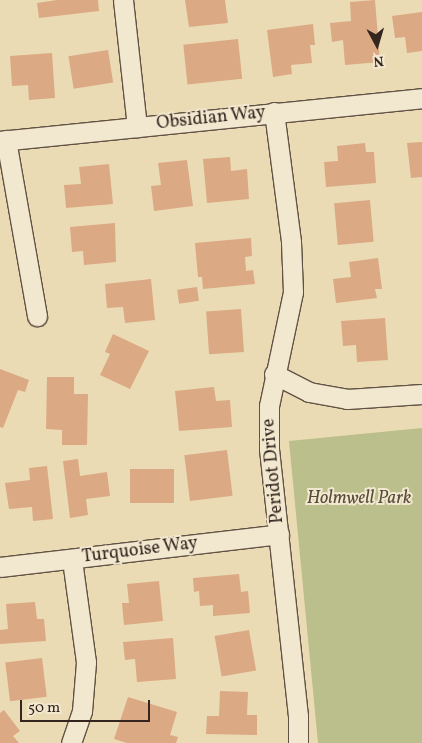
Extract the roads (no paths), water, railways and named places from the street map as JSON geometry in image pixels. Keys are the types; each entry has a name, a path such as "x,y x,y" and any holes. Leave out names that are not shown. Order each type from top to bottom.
{"street":[{"path":"123,0 137,127"},
{"name":"Obsidian Way","path":"3,141 422,98"},
{"name":"Peridot Drive","path":"274,112 291,242 292,292 269,406 269,449 298,716 298,743"},
{"path":"3,141 37,316"},
{"path":"274,374 309,392 348,399 422,394"},
{"name":"Turquoise Way","path":"0,567 72,560 279,534"},
{"path":"71,743 82,711 86,662 72,560"}],"park label":[{"name":"Holmwell Park","path":"359,499"}]}
